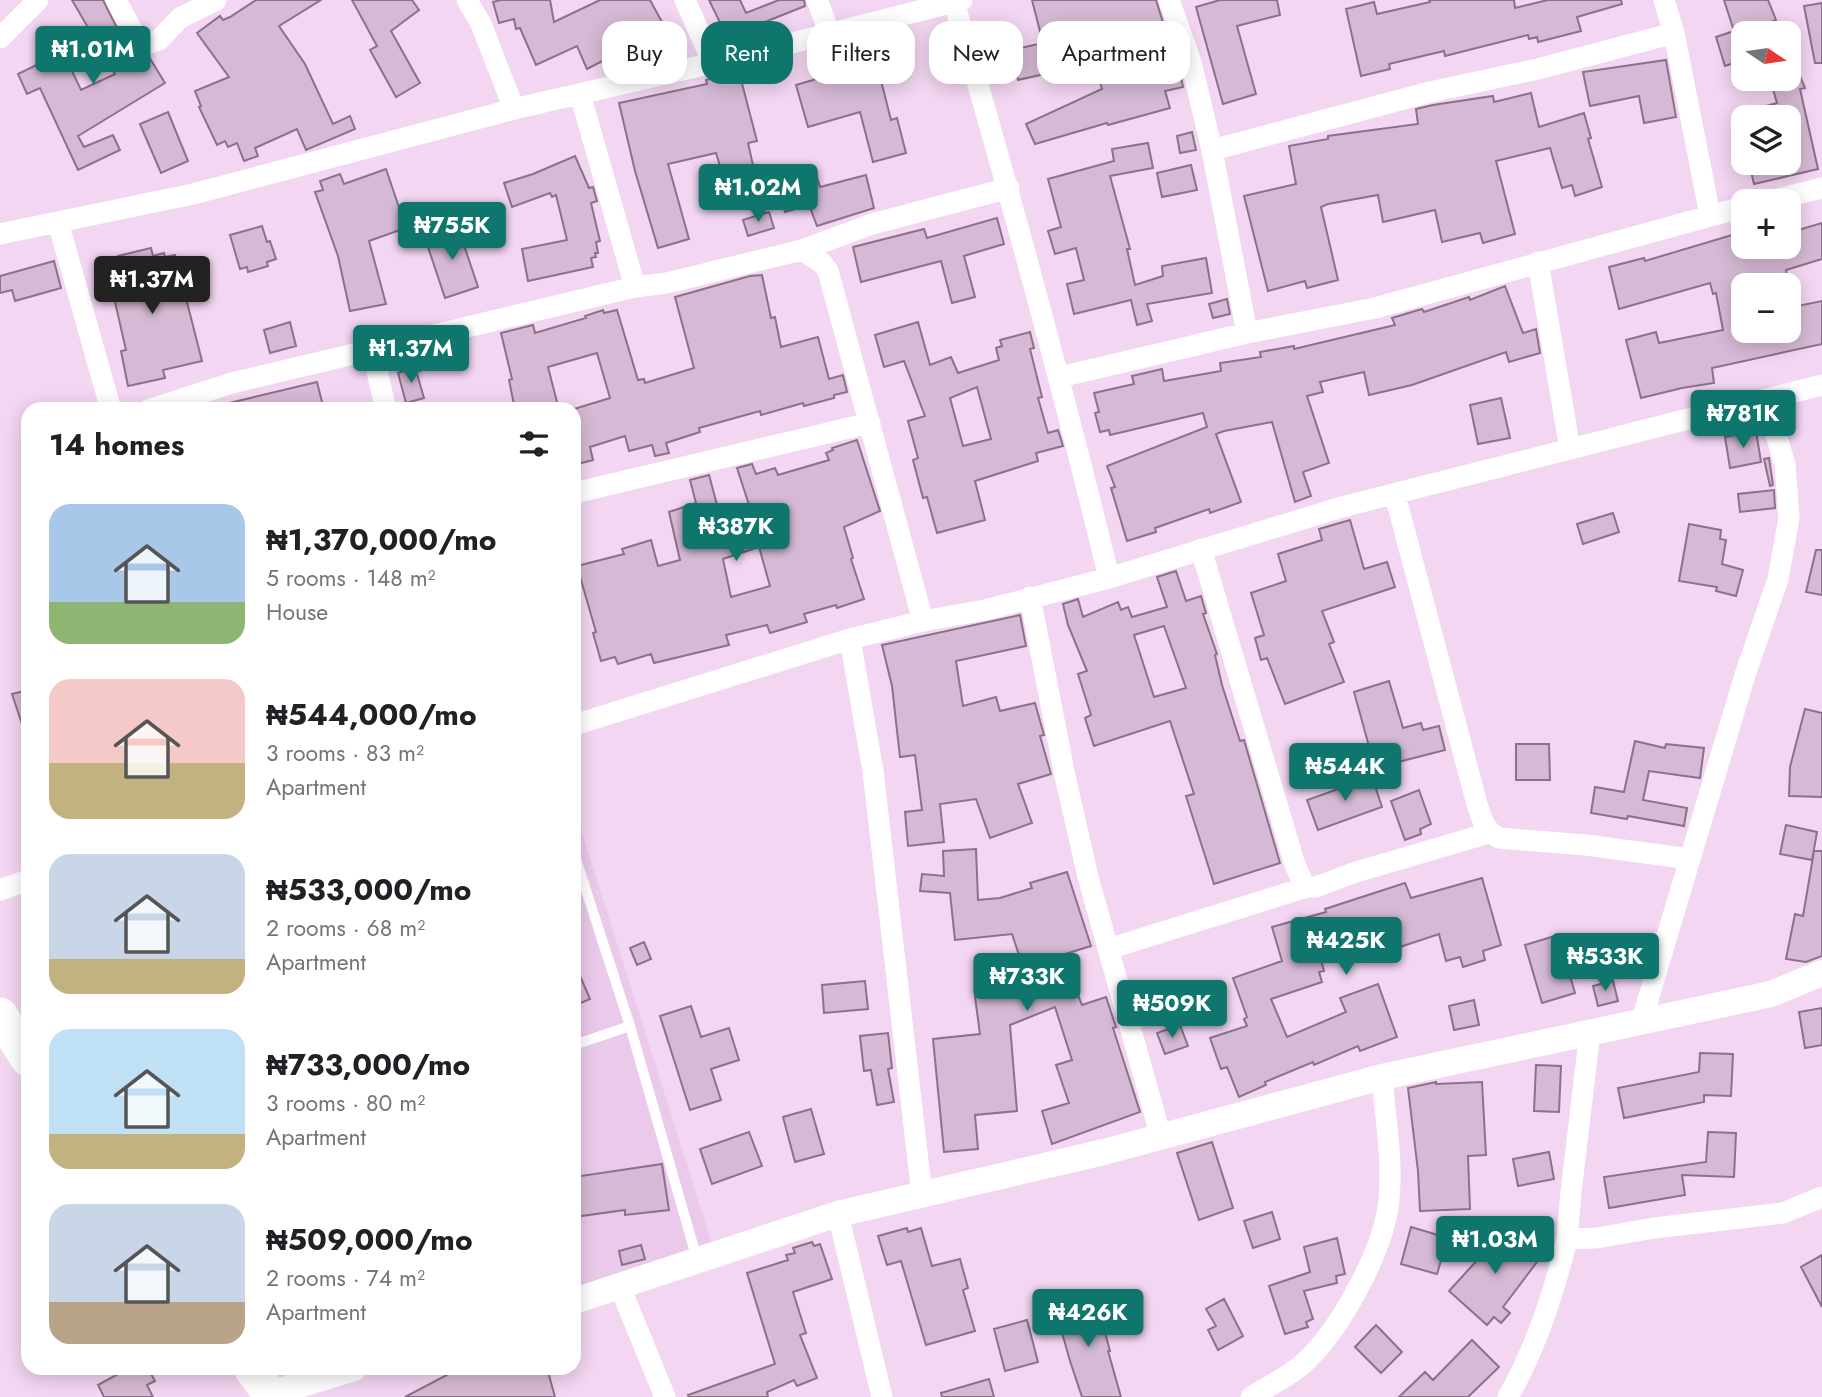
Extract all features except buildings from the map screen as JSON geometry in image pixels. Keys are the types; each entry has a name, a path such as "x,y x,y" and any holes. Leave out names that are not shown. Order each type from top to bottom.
{"highway":[{"path":"0,1015 21,1048"}],"street":[{"path":"0,38 38,0"},
{"path":"116,0 143,45 159,40 180,18 216,0"},
{"path":"467,0 481,24 514,109"},
{"path":"685,0 701,36"},
{"path":"817,0 825,21"},
{"path":"1169,0 1191,62 1212,149 1247,333"},
{"path":"1664,0 1674,33 1710,215"},
{"path":"880,21 958,1 1060,377 1109,578"},
{"path":"1212,149 1430,92 1538,69 1674,33"},
{"path":"0,234 193,194 514,109 701,66"},
{"path":"580,94 635,287"},
{"path":"173,402 232,383 802,250 872,224 1009,188"},
{"path":"1801,193 1822,188"},
{"path":"1060,377 1247,333 1375,309 1731,210"},
{"path":"58,222 109,402"},
{"path":"802,250 822,263 828,271 923,621"},
{"path":"1538,262 1570,449"},
{"path":"372,350 384,402"},
{"path":"581,723 850,639 923,621 985,610 1109,578 1342,507 1822,385"},
{"path":"1641,1023 1745,676 1778,579 1789,518 1785,464 1765,400"},
{"path":"581,491 870,423"},
{"path":"1395,495 1477,804 1489,833 1499,838 1586,845 1690,859"},
{"path":"1201,549 1295,865 1307,887"},
{"path":"1030,597 1088,877 1161,1137"},
{"path":"850,639 873,771 922,1195"},
{"path":"1108,949 1489,833"},
{"path":"0,890 21,882"},
{"path":"581,1299 838,1214 1161,1137 1382,1077 1771,994 1822,973"},
{"path":"1508,1397 1521,1374 1546,1313 1567,1239 1590,1032"},
{"path":"1251,1397 1303,1364 1324,1342 1343,1315 1380,1237 1389,1198 1382,1077"},
{"path":"1567,1239 1597,1238 1654,1228 1783,1213 1822,1197"},
{"path":"838,1214 882,1397"},
{"path":"620,1287 665,1397"},
{"path":"264,1387 321,1375"}],"lane":[{"path":"581,875 630,1026 698,1262"},
{"path":"581,1043 630,1026"}],"shaded area":[{"path":"581,829 713,1247 581,1289"}]}
